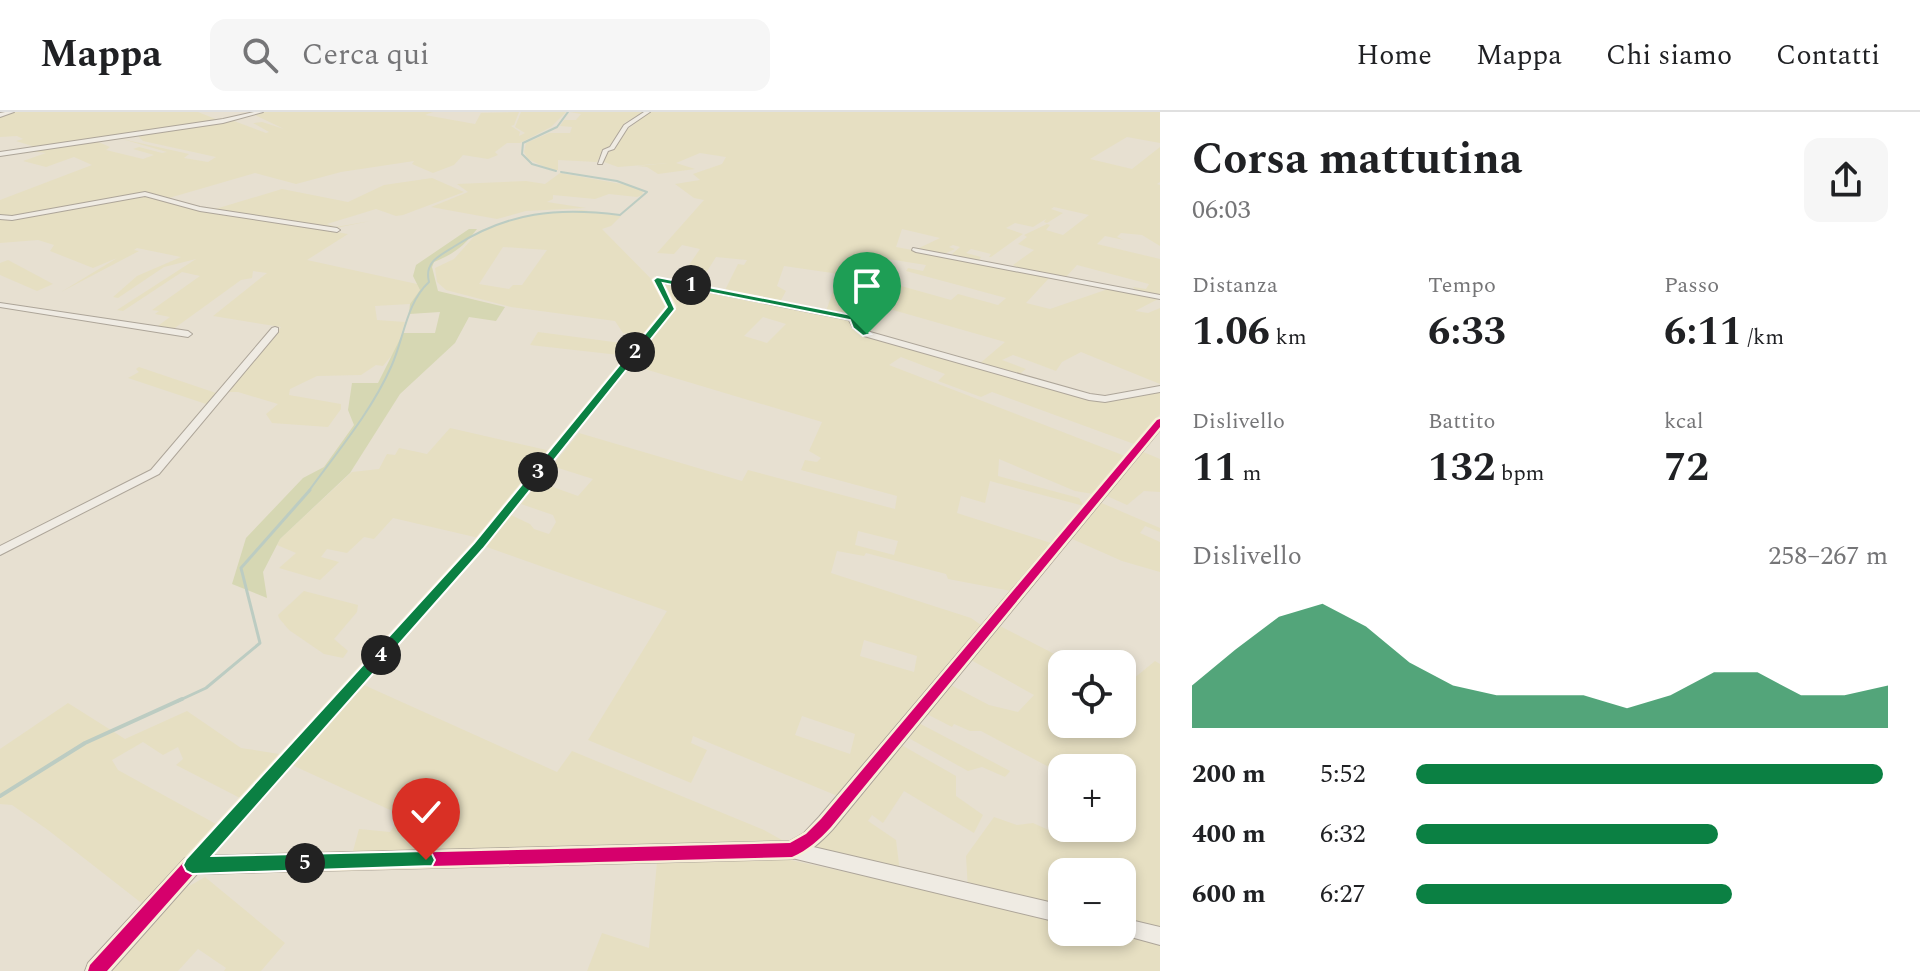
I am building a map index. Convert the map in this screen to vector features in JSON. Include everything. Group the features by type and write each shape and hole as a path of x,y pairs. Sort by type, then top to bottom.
{"street":[{"path":"0,115 11,112"},
{"path":"0,154 167,130 260,112"},
{"path":"600,163 606,150 612,148 626,126 647,112"},
{"path":"0,217 12,218 145,194 200,209 337,230"},
{"path":"916,250 1160,297"},
{"path":"867,261 853,318 856,326 867,334 1089,397 1105,399 1160,389"},
{"path":"96,971 478,546 671,307 657,280 853,318"},
{"path":"0,305 188,334"},
{"path":"0,551 155,472 275,330"},
{"path":"792,850 811,839 826,823 1160,422"},
{"path":"192,865 792,850 1048,911"},
{"path":"1136,930 1160,936"}],"shaded area":[{"path":"0,112 198,112 218,120 96,141 110,147 106,150 143,159 154,155 133,149 139,147 167,152 122,139 189,154 184,158 208,162 216,157 143,141 138,136 234,121 266,133 269,132 253,123 262,122 284,129 255,115 247,116 264,112 433,112 425,115 475,124 481,113 519,112 511,126 520,132 519,136 525,133 515,127 521,112 566,112 551,127 520,143 507,143 495,152 498,155 488,159 463,155 454,165 433,173 412,164 414,161 341,172 296,184 255,173 169,198 145,193 202,210 348,234 307,260 417,284 420,290 410,304 375,306 377,320 405,322 397,349 383,366 376,365 361,375 317,376 290,389 289,395 341,404 341,409 328,427 272,423 266,414 278,404 238,392 225,392 281,327 213,316 267,273 253,271 252,278 241,280 172,330 155,328 170,317 155,314 159,311 152,310 200,276 182,272 123,311 117,310 196,259 164,267 118,298 113,297 137,276 181,257 137,248 134,250 139,251 61,292 117,258 93,268 50,251 54,245 38,240 0,243 0,200 92,165 74,157 46,167 23,161 46,153 31,151 32,146 16,141 23,139 17,136 0,137"},
{"path":"570,112 645,112 624,123 627,124 615,137 612,147 604,149 597,162 558,160 558,170 551,170 528,159 524,152 526,143 549,133 570,133 572,127 560,126 564,120 576,120 581,114"},
{"path":"650,112 1160,112 1160,143 1127,137 1090,159 1132,169 1160,147 1160,182 1157,184 1160,185 1160,246 1142,235 1121,233 1117,237 1124,240 1105,236 1097,244 1160,259 1160,296 1133,287 1146,289 1149,284 1077,265 1066,277 1051,276 1026,303 1050,309 1111,288 1160,298 1135,311 1148,313 1160,308 1160,384 1081,352 1062,362 1056,371 1013,355 1002,360 1026,369 1017,376 978,365 1005,342 858,300 853,316 826,311 839,274 784,266 777,286 786,291 780,302 725,290 738,264 744,265 747,260 716,257 699,284 678,281 700,249 682,245 674,254 657,253 704,200 694,198 675,184 700,180 693,174 722,164 726,157 700,153 676,163 695,169 658,174 647,167 637,166 668,163 618,167 604,162 604,155 615,149 624,132","holes":["1054,207 1089,215 1063,235 1046,230 1050,225 1047,224 1024,235 1027,237 1018,244 1034,250 1013,265 1025,271 896,247 902,229 940,238 917,249 944,254 955,249 949,247 953,245 960,247 952,254 955,256 979,260 981,257 966,253 971,249 991,254 991,257 1023,234 1006,228 1015,223 1033,227 1046,219 1044,222 1047,223 1063,213 1051,209","875,257 926,265 923,271 908,268 906,271 1006,298 998,305 958,294 951,300 862,275 865,260"]},
{"path":"560,173 627,185 643,191 637,197 609,194 595,199 553,195 553,199 547,202 586,208 526,211 497,219 431,207 468,192 457,184 526,181 545,184"},
{"path":"432,178 464,192 403,215 396,216 376,209 327,224 336,227 370,221 336,228 212,210 282,189 348,202 384,185"},
{"path":"582,210 621,216 611,226 602,229 662,290 668,304 655,324 642,336 623,333 615,321 511,307 446,290 437,282 435,268 454,259 479,231 523,216","holes":["503,247 547,250 522,285 513,285 509,289 479,284"]},
{"path":"8,260 53,284 37,291 0,275 0,263"},
{"path":"660,281 848,318 859,331 1088,399 1160,390 1160,414 1134,444 992,392 981,397 938,381 945,374 901,357 889,365 1125,456 1093,494 1075,491 999,459 998,476 1079,498 1084,506 990,481 985,503 961,496 957,513 1051,543 1011,591 948,579 946,574 866,553 864,556 837,551 831,573 971,618 981,625 840,797 693,736 691,743 707,750 691,783 588,740 667,611 484,546 511,515 549,534 556,522 553,515 521,504 539,482 578,496 593,479 552,466 579,433 742,481 748,470 895,509 897,496 801,470 805,460 817,462 821,458 809,451 822,422 628,364 674,306","holes":["763,317 786,324 767,343 744,336","858,531 898,541 894,555 855,545","864,640 917,656 914,672 860,656","802,716 855,734 850,754 795,735"]},
{"path":"538,332 629,344 619,355 530,345"},
{"path":"139,367 216,393 206,404 128,378 139,372 136,369"},
{"path":"450,428 551,451 479,538 393,518 374,539 364,537 347,553 327,549 321,557 339,562 320,580 279,568 296,553 277,545 280,539 352,472 379,469 387,454 395,455 399,448 427,454"},
{"path":"1141,451 1160,459 1160,492 1144,491 1127,505 1107,496"},
{"path":"1097,501 1160,528 1160,532 1145,526 1140,533 1160,542 1160,572 1122,561 1070,538"},
{"path":"304,591 358,605 357,612 334,639 348,651 343,658 324,654 289,630 279,618 278,615"},
{"path":"996,624 1048,651 1048,738 1136,738 1136,677 1155,661 1160,664 1160,932 1136,926 1136,858 1048,858 1048,907 968,890 966,856 994,817 1017,825 1033,823 1048,830 1048,842 1136,842 1136,754 1048,754 1048,767 981,731 970,731 954,724 952,727 923,712 949,684 989,705 1018,712 1034,695 971,660"},
{"path":"364,685 557,772 572,751 764,830 789,844 778,849 353,851 359,829 390,832 401,815 292,765"},
{"path":"68,703 125,739 187,711 241,748 279,754 240,798 176,765 183,759 178,747 163,755 143,742 112,760 118,770 216,824 144,905 48,830 12,805 0,804 0,749"},
{"path":"915,721 1010,771 1005,777 982,767 968,771 905,736"},
{"path":"898,743 956,776 956,796 983,815 974,833 904,791 883,823 872,815 868,821 896,840 900,872 807,854"},
{"path":"786,859 1048,916 1048,946 1136,946 1136,935 1160,940 1160,971 587,971 602,933 649,948 657,862"},
{"path":"205,877 285,943 261,971 224,971 226,968 198,949 178,971 105,971 177,893"}],"green space":[{"path":"469,229 477,229 458,249 434,262 432,267 438,291 505,307 496,321 469,317 455,343 400,394 350,473 280,539 263,572 267,598 232,584 246,538 303,478 324,467 354,425 348,410 352,383 378,383 403,333 435,333 440,312 409,314 410,304 420,290 413,276 416,265"}],"waterway":[{"path":"556,171 532,164 522,154 523,143 557,127 568,112"},
{"path":"308,492 383,384 410,311 429,282 429,269 434,260 475,235 514,219 555,212 620,215 647,192 617,181 561,172"},
{"path":"178,701 206,688 260,643 241,568 310,490"},
{"path":"0,796 85,743 182,699"}],"cycle path":[{"path":"96,971 478,546 671,307 657,280"},
{"path":"192,865 792,850 811,839 826,823 1160,422"}],"route":[{"path":"426,860 192,865 478,546 671,307 657,280 853,318 856,326 867,334"}]}
